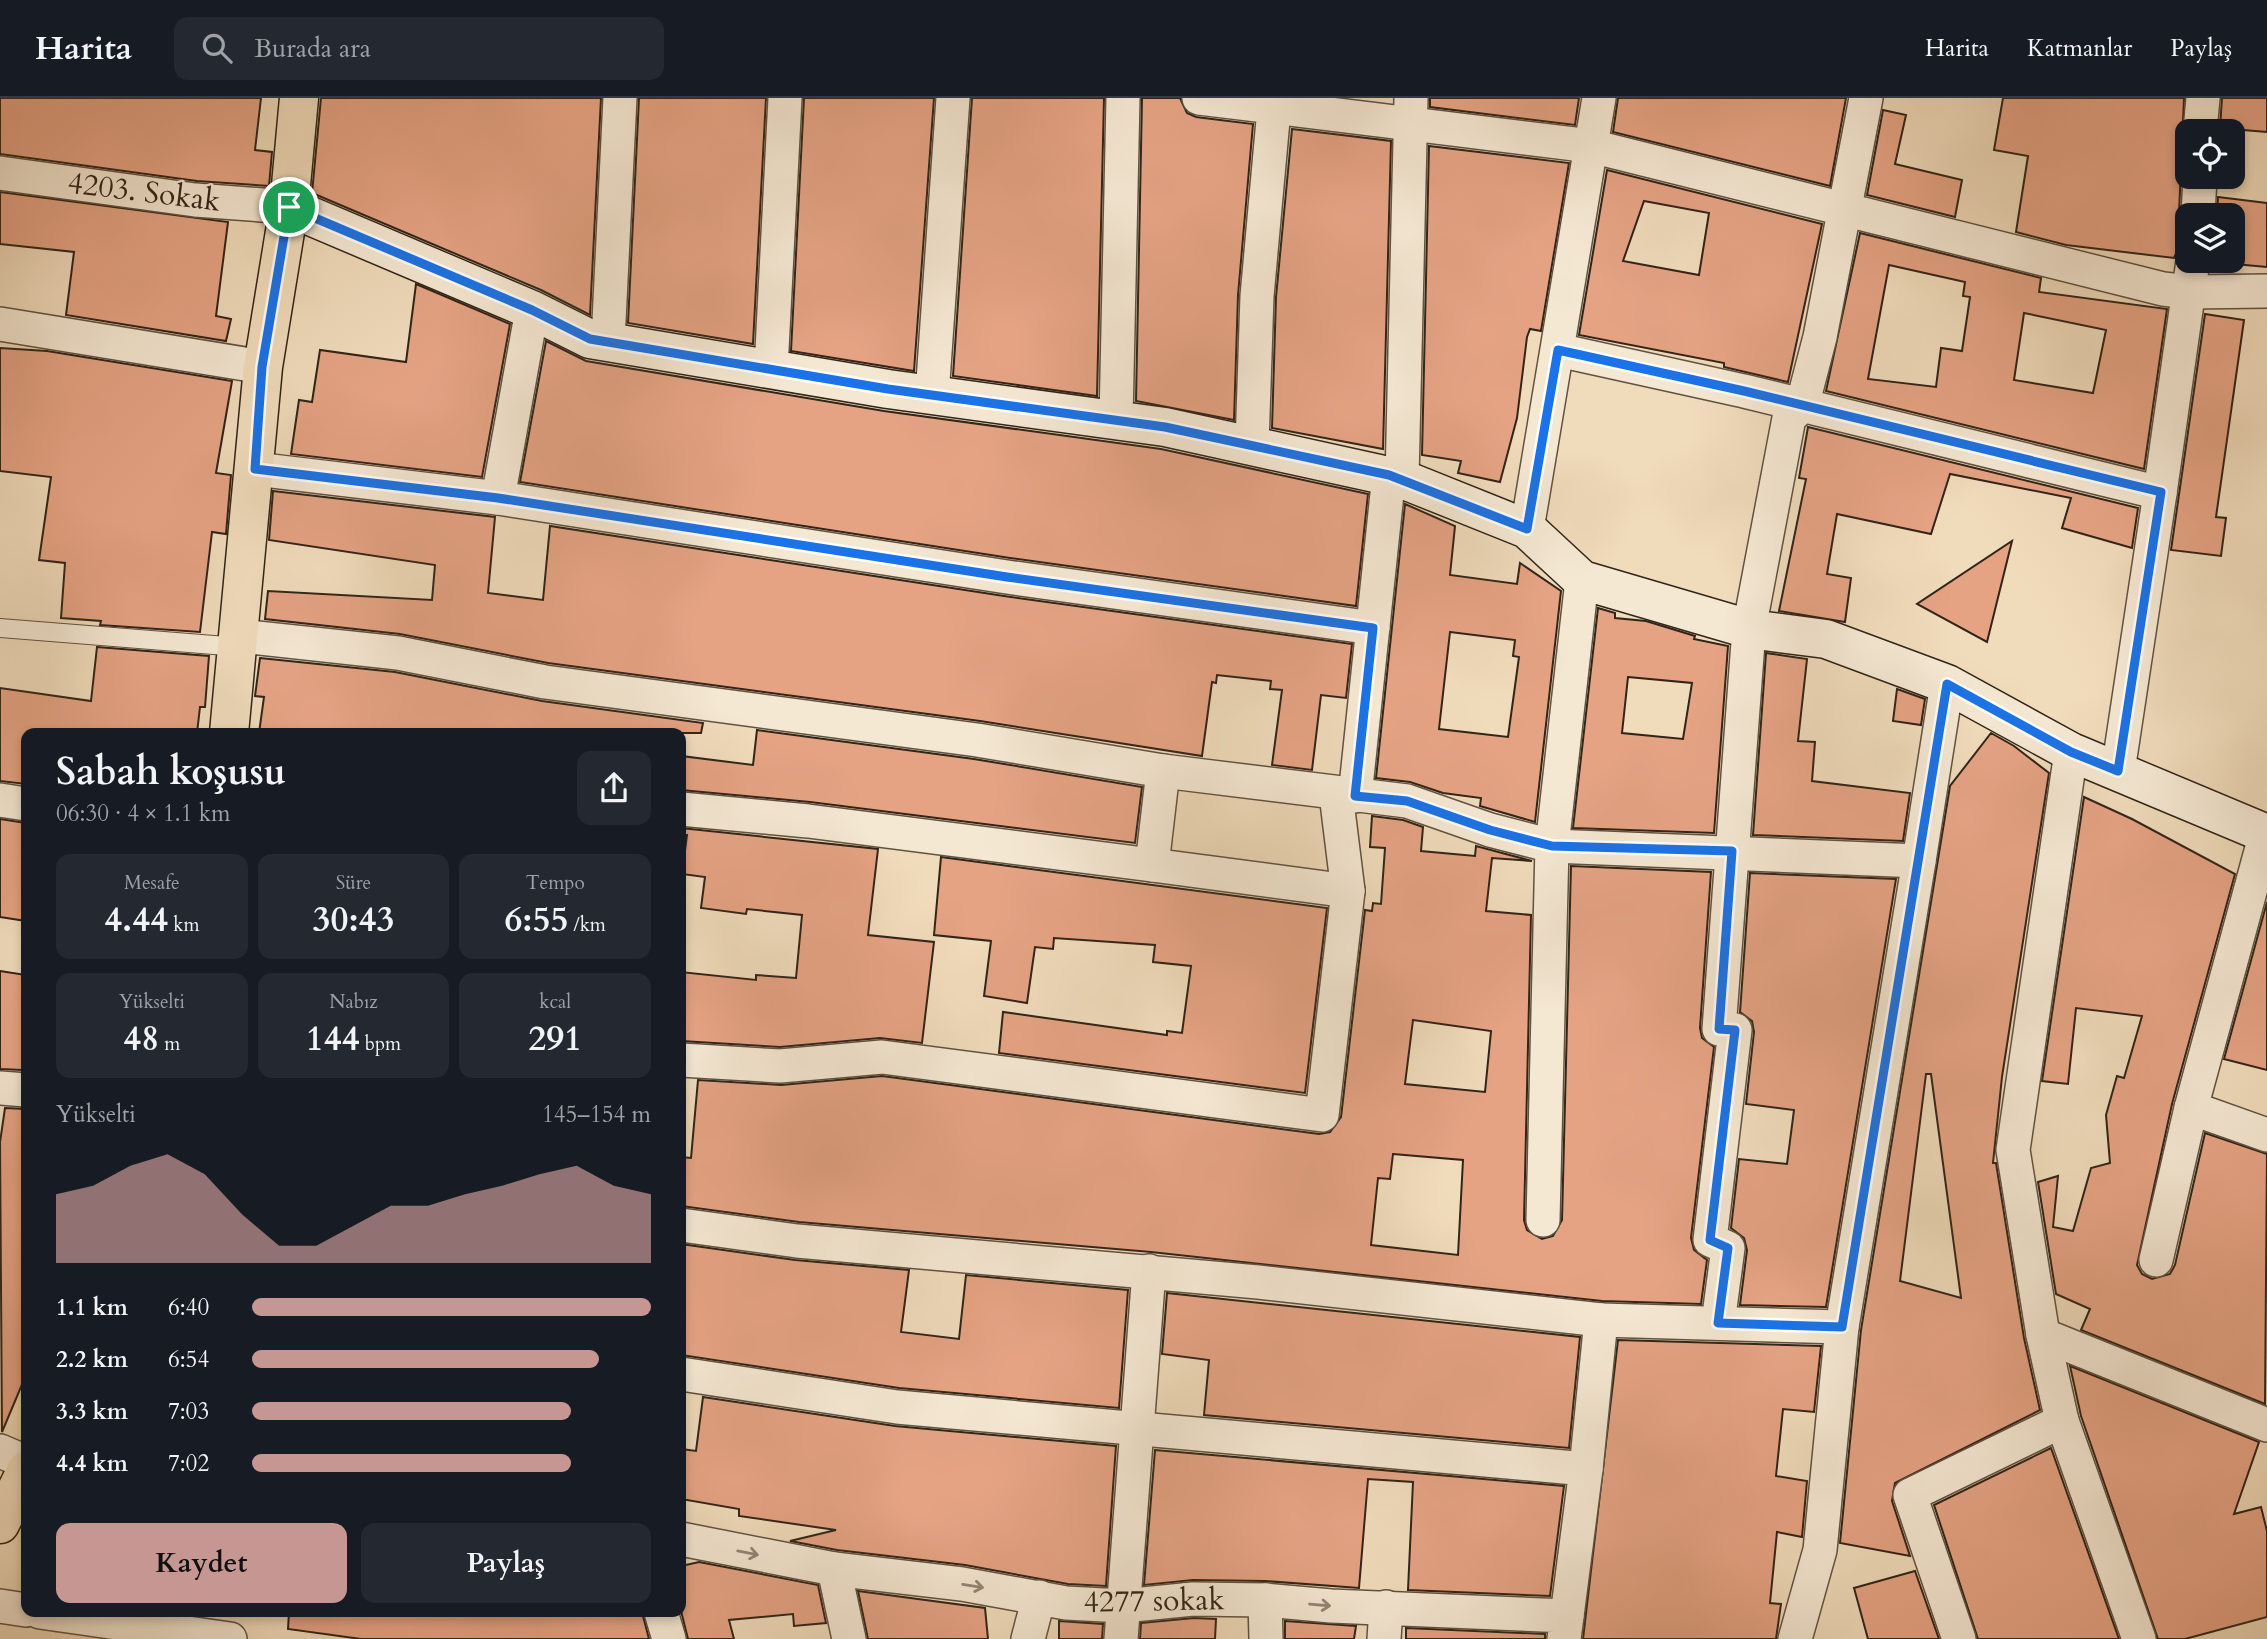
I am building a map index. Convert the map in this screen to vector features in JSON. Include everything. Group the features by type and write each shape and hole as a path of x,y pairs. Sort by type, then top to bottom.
{"main road":[{"path":"230,728 255,469 262,367 289,207 299,98"},
{"path":"289,207 532,310 590,339 932,395 1116,420 1252,445 1396,477 1527,529 1582,580 1749,629 1826,639 1947,684 2071,752 2266,834"},
{"path":"0,1524 21,1481"}],"street":[{"path":"608,341 620,98"},
{"path":"771,369 785,98"},
{"path":"932,395 953,98"},
{"path":"1116,420 1123,98"},
{"path":"1199,98 1410,110 1591,146 1716,175 1844,211 2163,289 2191,276 2267,291"},
{"path":"1527,529 1599,98"},
{"path":"1718,1323 1728,1248 1710,1240 1735,1030 1719,1029 1749,629 1788,418 1802,406 1820,337 1866,98"},
{"path":"2201,119 2203,98"},
{"path":"1252,445 1256,296 1275,102"},
{"path":"686,1060 780,1066 895,1058 1322,1115 1348,891 1346,795 1396,477 1410,110"},
{"name":"4203. Sokak","path":"0,173 195,200 289,207"},
{"path":"2118,771 2161,492 2180,334 2191,276"},
{"path":"498,498 532,310"},
{"path":"0,324 262,367"},
{"path":"1558,350 2161,492"},
{"path":"255,469 498,498 1007,577 1373,628"},
{"path":"1543,1220 1552,846 1582,580"},
{"path":"239,641 398,653 545,682 977,740 1163,771 1407,801 1490,830 1552,846 1919,860"},
{"path":"1795,1639 1820,1550 1842,1327 1947,684"},
{"path":"2071,752 2013,1150 2043,1335 2062,1421 2139,1639"},
{"path":"1152,866 1163,771"},
{"path":"0,800 21,803"},
{"path":"686,809 808,821 1348,891"},
{"path":"2156,1260 2191,1108 2266,834"},
{"path":"0,1088 21,1090"},
{"path":"2191,1108 2267,1135"},
{"path":"686,1226 797,1241 1149,1271 1601,1320 1842,1327"},
{"path":"1121,1639 1149,1271"},
{"path":"1566,1627 1601,1320"},
{"path":"2043,1335 2267,1425"},
{"path":"686,1375 897,1407 1586,1469"},
{"path":"1959,1639 1910,1495 2062,1421"},
{"path":"0,1451 21,1460"},
{"name":"4277 sokak","path":"686,1540 834,1569 962,1584 1066,1603 1122,1606 1194,1599 1265,1600 1331,1606 1385,1623 1566,1627"},
{"path":"834,1569 849,1639"},
{"path":"1028,1639 1039,1597"},
{"path":"1265,1600 1266,1639"},
{"path":"0,1606 21,1609"},
{"path":"75,1617 230,1639"},
{"path":"662,1617 669,1639"}],"lane":[{"path":"0,628 239,641"}],"building":[{"path":"0,98 261,98 255,150 272,152 269,186 197,181 0,154"},
{"path":"321,98 601,98 590,315 541,290 312,193"},
{"path":"639,98 766,98 753,344 628,323"},
{"path":"804,98 934,98 914,371 791,351"},
{"path":"972,98 1104,98 1097,396 953,376"},
{"path":"1142,98 1180,98 1187,113 1196,117 1253,124 1238,295 1234,420 1136,401"},
{"path":"1430,98 1579,98 1575,125 1430,107"},
{"path":"1618,98 1846,98 1830,186 1613,132"},
{"path":"2003,98 2184,98 2183,119 2175,119 2175,189 2180,189 2179,203 2175,203 2174,258 2066,245 2016,232 2028,156 1994,150"},
{"path":"2222,98 2267,98 2267,132 2245,130 2245,119 2221,119"},
{"path":"1883,110 1906,115 1895,164 1962,180 1955,217 1867,195"},
{"path":"1292,129 1391,141 1383,449 1272,428 1276,297"},
{"path":"1429,146 1569,163 1541,331 1530,329 1527,337 1517,418 1500,482 1458,473 1461,461 1422,455"},
{"path":"1607,170 1822,224 1788,382 1724,367 1724,363 1579,335","holes":["1644,201 1709,213 1699,275 1623,261"]},
{"path":"0,192 228,222 216,316 231,319 226,341 66,315 74,252 0,244"},
{"path":"2218,197 2267,203 2267,267 2245,265 2245,203 2218,203"},
{"path":"1860,233 2041,278 2039,292 2167,309 2144,469 1826,391","holes":["1889,265 1965,282 1963,296 1970,297 1962,351 1941,348 1936,387 1868,379","2024,313 2106,330 2093,393 2014,380"]},
{"path":"416,284 510,324 482,477 291,454 299,400 312,402 320,350 406,362"},
{"path":"2205,314 2244,320 2216,517 2226,518 2221,556 2171,550"},
{"path":"546,341 586,361 884,411 1161,449 1368,494 1356,606 1010,558 520,482"},
{"path":"0,348 47,351 232,381 216,473 231,475 226,534 212,532 200,632 100,625 101,621 61,618 65,563 39,560 51,477 0,471"},
{"path":"1808,427 2138,508 2132,548 2062,528 2071,498 1950,474 1931,534 1837,514 1827,574 1851,578 1845,622 1779,611 1806,479 1799,478"},
{"path":"273,491 495,517 488,593 543,600 550,526 1004,596 1352,644 1346,698 1321,695 1312,770 1272,765 1282,690 1270,689 1271,681 1217,675 1216,683 1212,682 1202,756 980,721 548,663 400,634 265,619 268,591 432,600 435,565 269,540"},
{"path":"1405,504 1455,526 1450,575 1517,584 1520,563 1561,591 1535,822 1480,806 1481,798 1443,793 1410,782 1376,778","holes":["1450,632 1515,640 1513,656 1519,657 1508,737 1439,729"]},
{"path":"2012,541 1987,642 1917,604"},
{"path":"1598,608 1615,613 1615,618 1646,621 1695,636 1694,639 1728,646 1714,833 1573,828","holes":["1628,677 1692,683 1683,739 1622,733"]},
{"path":"97,647 209,656 205,707 200,707 198,728 21,728 21,783 0,781 0,688 91,701"},
{"path":"1766,653 1807,659 1798,741 1815,742 1812,781 1910,793 1903,841 1753,835"},
{"path":"260,658 395,672 542,701 703,723 701,733 686,733 686,728 260,728 264,697 255,696"},
{"path":"1897,689 1925,699 1921,725 1893,721"},
{"path":"757,730 974,759 1142,787 1135,843 810,802 686,790 686,757 753,765"},
{"path":"1991,733 2014,746 2049,773 2002,1077 1993,1163 1996,1163 2024,1338 2040,1410 1895,1483 1892,1501 1910,1556 1840,1543 1861,1330 1950,786","holes":["1926,1074 1931,1074 1961,1298 1900,1281"]},
{"path":"2084,797 2132,819 2235,874 2172,1104 2137,1265 2142,1274 2152,1279 2170,1274 2175,1265 2205,1133 2267,1154 2265,1404 2081,1330 2090,1309 2056,1294 2038,1182 2058,1176 2053,1227 2073,1231 2091,1168 2110,1163 2106,1115 2117,1076 2124,1078 2142,1016 2076,1008 2068,1084 2042,1081"},
{"path":"1372,816 1403,820 1423,827 1421,851 1475,856 1476,846 1532,861 1492,858 1486,911 1531,915 1524,1220 1527,1230 1542,1239 1553,1236 1562,1220 1571,866 1711,872 1700,1028 1702,1038 1714,1047 1691,1238 1694,1250 1707,1260 1701,1304 1602,1301 1151,1252 799,1222 686,1207 686,1158 691,1158 698,1080 781,1085 882,1076 1319,1134 1330,1132 1341,1117 1365,910 1372,911 1373,903 1381,904 1385,848 1370,847","holes":["1413,1020 1491,1031 1485,1092 1405,1084","1393,1154 1463,1160 1458,1255 1371,1245 1378,1178 1390,1179"]},
{"path":"0,819 21,822 21,920 0,917"},
{"path":"686,829 878,849 868,935 934,942 922,1043 880,1038 780,1047 686,1041 686,973 756,980 756,975 796,978 802,915 747,909 746,914 701,908 705,877 686,875"},
{"path":"941,857 1327,908 1305,1093 999,1053 1003,1012 1167,1035 1167,1031 1182,1033 1191,966 1153,962 1155,945 1054,938 1053,949 1035,947 1027,1003 984,996 991,941 934,935"},
{"path":"1750,873 1896,879 1826,1307 1740,1305 1747,1250 1744,1238 1731,1228 1739,1159 1787,1164 1794,1110 1746,1104 1754,1032 1752,1021 1740,1012"},
{"path":"2267,902 2267,1070 2224,1059"},
{"path":"0,971 21,974 21,1070 0,1069"},
{"path":"5,1108 21,1109 21,1387 2,1432 0,1142"},
{"path":"686,1245 795,1260 909,1270 901,1332 959,1339 966,1275 1128,1290 1119,1408 899,1388 686,1356"},
{"path":"1167,1293 1580,1337 1569,1448 1204,1415 1209,1360 1162,1354"},
{"path":"1618,1340 1821,1346 1814,1412 1783,1409 1776,1476 1807,1481 1802,1537 1777,1532 1770,1603 1781,1604 1776,1639 1583,1639"},
{"path":"2070,1366 2259,1442 2234,1514 2261,1507 2267,1531 2267,1617 2185,1639 2158,1639 2081,1416"},
{"path":"703,1397 895,1426 1116,1446 1106,1586 1068,1584 965,1565 837,1550 790,1541 836,1530 739,1516 739,1509 686,1500 686,1450 696,1451"},
{"path":"2051,1448 2119,1639 1978,1639 1934,1505"},
{"path":"1155,1450 1564,1486 1550,1596 1408,1590 1413,1482 1368,1479 1359,1588 1265,1581 1193,1580 1144,1585"},
{"path":"699,1562 818,1585 826,1623 794,1626 793,1614 729,1620 734,1639 688,1639 682,1617 686,1617 686,1565"},
{"path":"1915,1571 1939,1639 1868,1639 1854,1588"},
{"path":"858,1591 985,1608 988,1639 868,1639"},
{"path":"289,1617 643,1617 649,1639 361,1639 288,1629"},
{"path":"1194,1618 1216,1619 1215,1639 1140,1639 1141,1623"},
{"path":"1059,1621 1103,1624 1102,1639 1059,1639"},
{"path":"1285,1621 1356,1626 1354,1639 1285,1639"},
{"path":"1406,1628 1545,1634 1545,1639 1406,1639"}],"route":[{"path":"289,207 532,310 590,339 888,389 1165,427 1389,475 1527,529 1558,350 1744,391 2161,492 2118,771 2071,752 1947,684 1842,1327 1718,1323 1728,1248 1710,1240 1735,1030 1719,1029 1732,851 1552,846 1490,830 1407,801 1355,796 1373,628 1007,577 847,550 498,498 255,469 262,367 289,207"}]}
